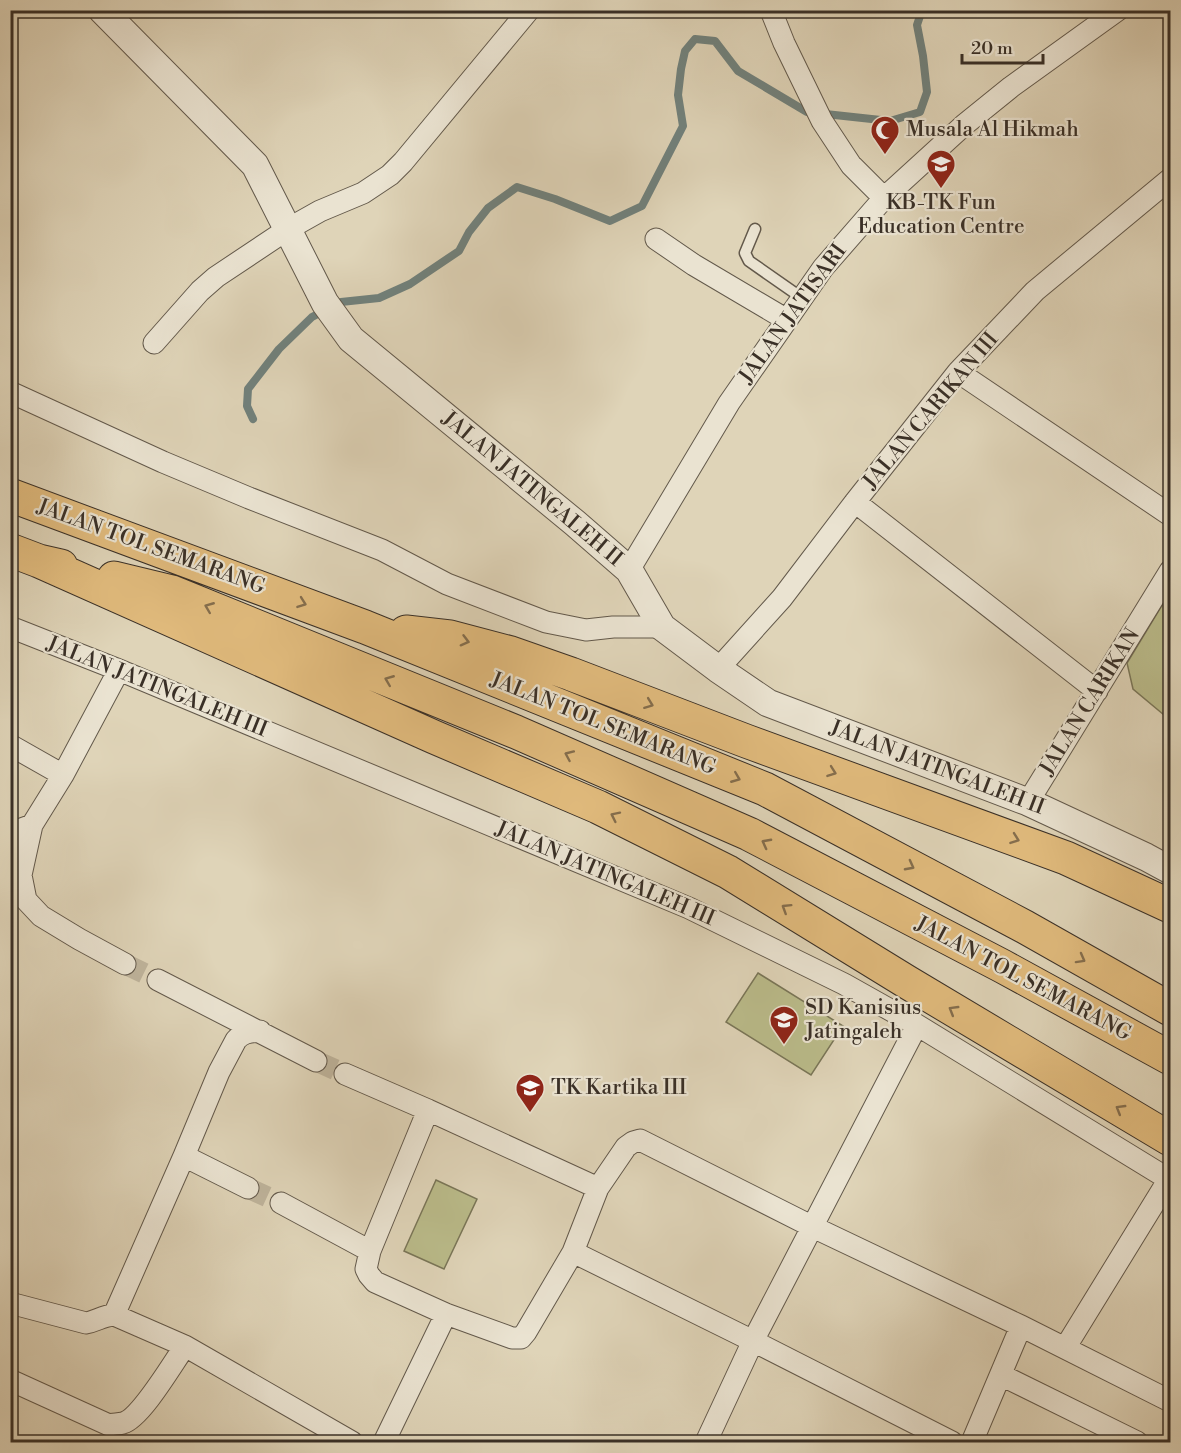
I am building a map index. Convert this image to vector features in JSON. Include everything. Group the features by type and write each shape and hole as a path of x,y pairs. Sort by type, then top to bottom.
{"highway":[{"name":"JALAN TOL SEMARANG","path":"10,495 365,627 765,789 1025,927 1170,1008"},
{"name":"JALAN TOL SEMARANG","path":"25,556 172,592 516,732 749,834 1002,966 1170,1058"},
{"path":"25,556 598,807 728,872 1170,1139"},
{"path":"365,627 450,637 511,653 1066,858 1170,906"}],"street":[{"path":"154,343 200,291 216,277 288,229 320,211 363,193 390,176 529,10"},
{"name":"JALAN JATISARI","path":"629,570 729,403 823,268 884,198 933,152 1003,93 1118,10"},
{"path":"772,11 784,43 819,114 851,165 884,198"},
{"name":"JALAN JATINGALEH II","path":"114,15 255,165 330,310 351,339 629,570 663,627 768,703 1028,802 1170,870"},
{"name":"JALAN CARIKAN III","path":"718,669 782,598 958,372 1035,291 1170,179"},
{"path":"656,239 694,265 787,320"},
{"path":"958,372 1170,515"},
{"path":"10,392 163,462 382,550 447,584 546,622 586,630 613,627 663,627"},
{"path":"855,502 1097,691"},
{"name":"JALAN CARIKAN","path":"1028,802 1170,571"},
{"name":"JALAN JATINGALEH III","path":"10,627 119,670 689,909 844,984 917,1025 1170,1180"},
{"path":"119,670 63,775 32,825 21,875 26,900 41,916 125,964"},
{"path":"10,745 63,775"},
{"path":"10,833 32,825"},
{"path":"158,980 316,1061"},
{"path":"706,1443 753,1341 917,1025"},
{"path":"114,1315 219,1072 236,1040 245,1033 260,1031"},
{"path":"345,1074 598,1188"},
{"path":"428,1110 370,1251 366,1269 375,1282 446,1314 512,1338 521,1338 573,1252 598,1188 626,1147 640,1140 1170,1401"},
{"path":"184,1156 248,1188"},
{"path":"1065,1348 1170,1180"},
{"path":"281,1203 370,1251"},
{"path":"573,1252 952,1443"},
{"path":"10,1303 86,1323 103,1316 114,1315 184,1346 352,1443"},
{"path":"384,1443 446,1314"},
{"path":"972,1443 1021,1326"},
{"path":"10,1380 109,1425 124,1423 135,1416 184,1346"},
{"path":"1001,1375 1137,1443"}],"lane":[{"path":"755,229 745,253 749,261 802,298"}],"green space":[{"path":"1170,592 1170,720 1133,689 1127,663"},
{"path":"758,973 843,1026 811,1075 726,1022"},
{"path":"436,1180 477,1199 444,1269 404,1251"}],"waterway":[{"path":"253,419 247,406 248,389 279,349 312,317 341,302 379,298 410,284 459,251 469,232 488,208 517,187 610,221 642,206 683,126 678,95 681,69 685,51 695,39 715,41 738,71 807,112 890,121 920,112 927,92 917,25 922,10"}],"tunnel":[{"path":"125,964 158,980"},
{"path":"316,1061 345,1074"},
{"path":"248,1188 281,1203"}],"place":[{"name":"Musala Al Hikmah","path":"885,156"},
{"name":"KB-TK Fun Education Centre","path":"941,190"},
{"name":"SD Kanisius Jatingaleh","path":"784,1046"},
{"name":"TK Kartika III","path":"530,1114"}]}
